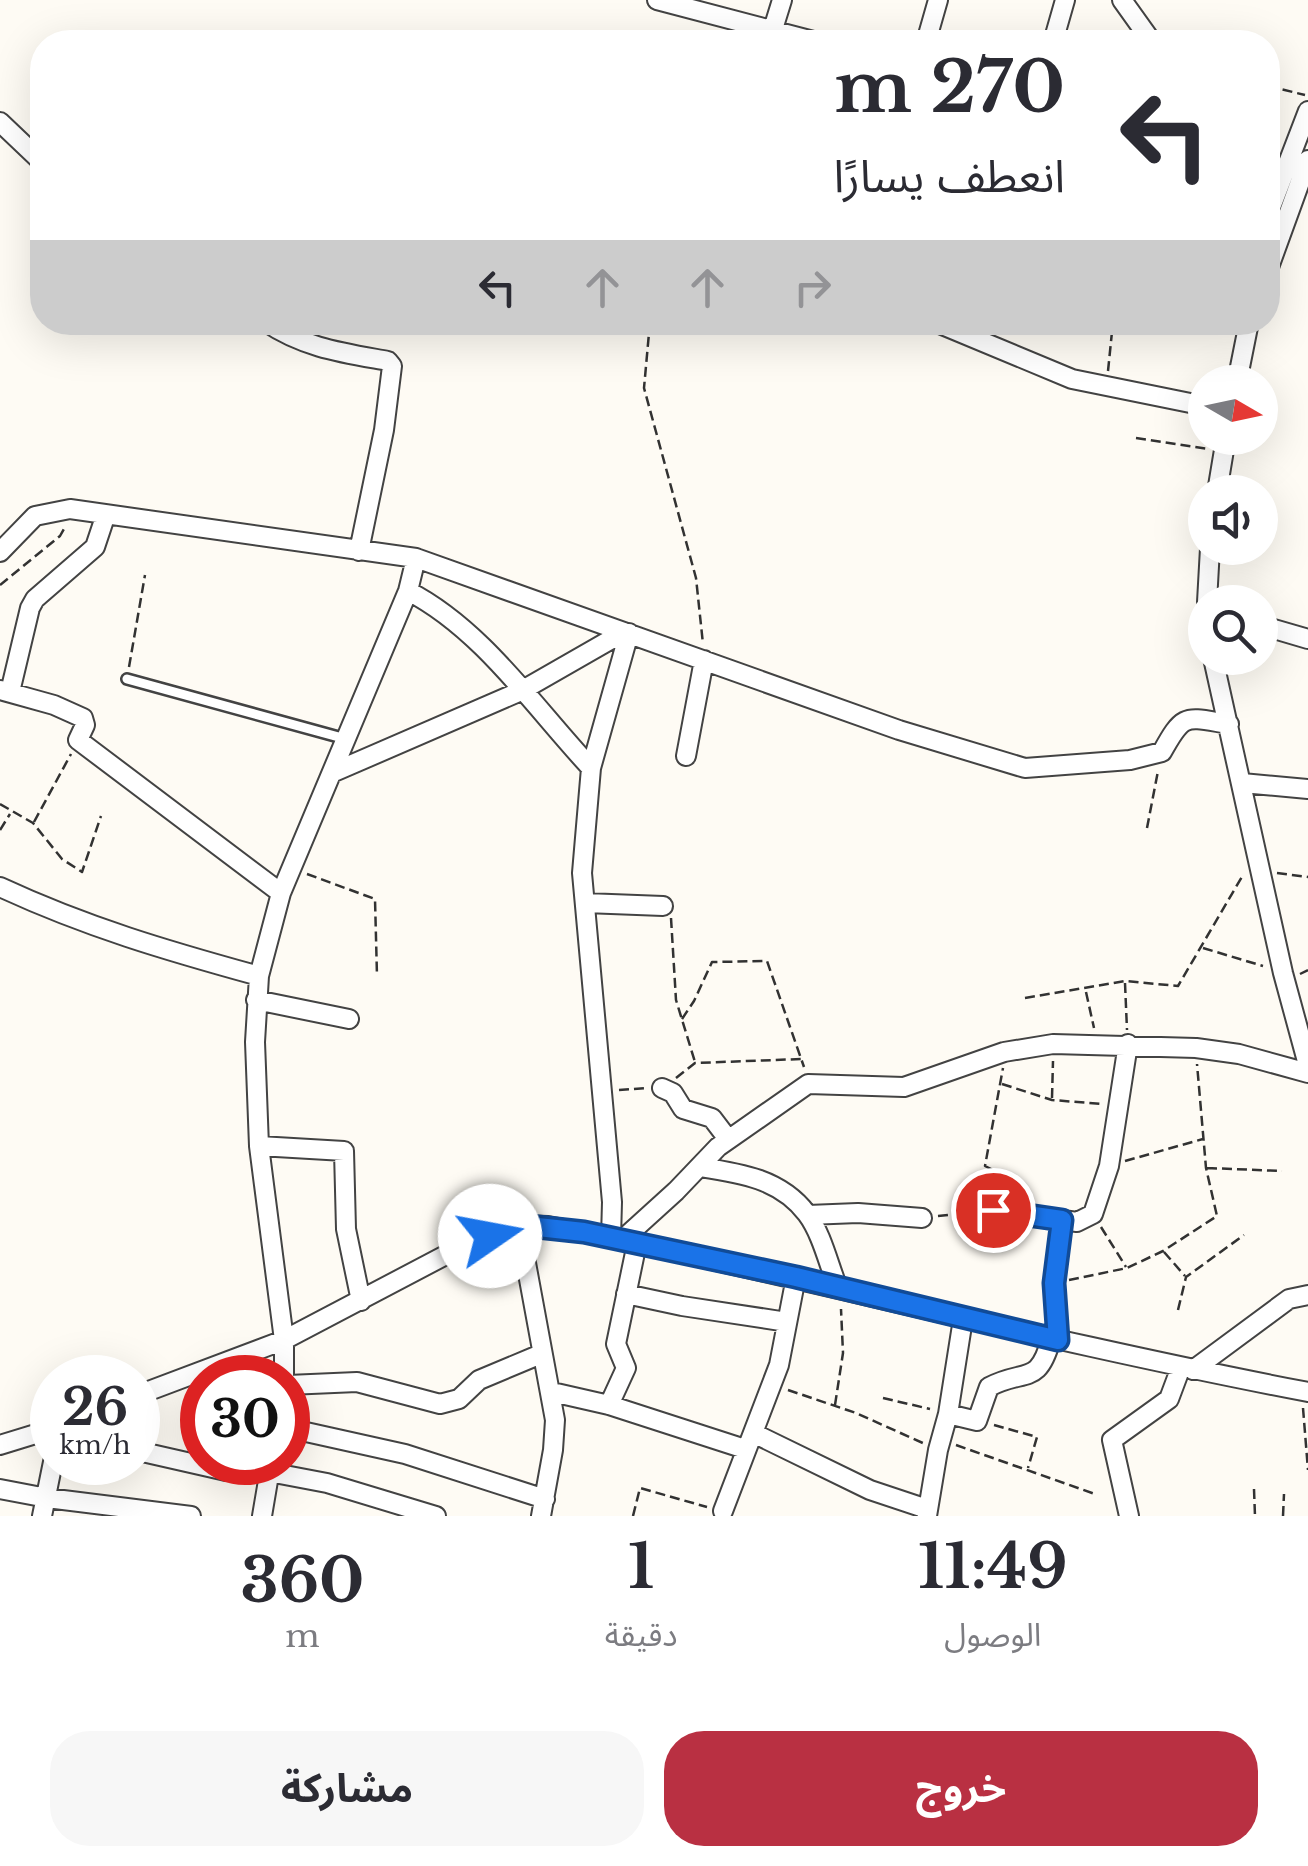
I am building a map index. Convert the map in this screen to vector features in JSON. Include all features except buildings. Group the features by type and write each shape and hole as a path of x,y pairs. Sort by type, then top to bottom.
{"street":[{"path":"773,30 782,0"},
{"path":"929,30 938,0"},
{"path":"1056,30 1066,0"},
{"path":"668,1 753,30"},
{"path":"1119,2 1142,30"},
{"path":"1280,185 1308,111"},
{"path":"0,122 30,151"},
{"path":"1280,185 1308,160"},
{"path":"285,335 316,348 392,366 384,430 360,551"},
{"path":"967,335 1072,378 1188,403"},
{"path":"1240,365 1246,335"},
{"path":"0,552 34,516 70,508 416,558 899,730 1024,768 1130,760 1162,752 1178,723 1184,720 1228,724"},
{"path":"106,514 95,547 30,608 5,691 83,718 78,740 281,893"},
{"path":"284,1355 259,1146 259,976 281,893 408,590 416,558"},
{"path":"408,590 458,622 488,650 591,768"},
{"path":"1278,630 1308,639"},
{"path":"334,772 521,691 627,632"},
{"path":"609,1405 626,1368 616,1344 626,1294 623,1240 612,1202 582,873 591,768 627,632"},
{"path":"686,756 704,660"},
{"path":"1217,675 1283,972 1299,1000 1308,1065"},
{"path":"1242,783 1308,789"},
{"path":"0,886 44,908 136,943 259,976"},
{"path":"585,903 663,906"},
{"path":"256,1000 349,1019"},
{"path":"623,1240 728,1139 808,1084 904,1087 1004,1052 1053,1044 1098,1043 1239,1054 1308,1073"},
{"path":"993,1210 1077,1222 1093,1214 1109,1166 1128,1044"},
{"path":"662,1088 673,1092 684,1108 712,1118 728,1139"},
{"path":"259,1146 340,1150 346,1154 346,1229 361,1301"},
{"path":"700,1168 757,1178 777,1188 808,1215 838,1288"},
{"path":"808,1215 858,1213 922,1218"},
{"path":"948,1414 977,1420 990,1387 1035,1372 1045,1362 1055,1339 1054,1283 1062,1220"},
{"path":"310,1433 406,1454 543,1508 554,1450 552,1392 541,1354 519,1225"},
{"path":"160,1387 284,1340 461,1248 519,1225 548,1226 623,1240 796,1277 963,1320 1305,1392"},
{"path":"723,1512 773,1385 796,1277"},
{"path":"626,1294 787,1322"},
{"path":"1129,1516 1112,1440 1165,1402 1187,1369 1288,1298 1308,1295"},
{"path":"552,1392 749,1441 927,1512 963,1320"},
{"path":"310,1384 358,1382 440,1404 458,1399 479,1380 541,1354"},
{"path":"0,1445 30,1436"},
{"path":"310,1478 424,1514"},
{"path":"262,1516 267,1485"},
{"path":"0,1489 44,1507 191,1516"}],"lane":[{"path":"126,679 347,740"}],"path":[{"path":"1280,89 1308,96"},
{"path":"649,335 644,388 696,578 704,660"},
{"path":"1106,388 1112,335"},
{"path":"1136,438 1188,442"},
{"path":"0,586 60,536 70,508"},
{"path":"126,679 145,576"},
{"path":"33,823 78,740"},
{"path":"1147,828 1162,752"},
{"path":"0,804 33,823 62,858 82,872 100,816"},
{"path":"0,830 11,813"},
{"path":"1025,998 1125,982 1178,986 1256,850"},
{"path":"292,868 374,898 377,976"},
{"path":"1260,870 1308,878"},
{"path":"663,906 670,916 676,1000 696,1063 802,1058"},
{"path":"1202,948 1283,972"},
{"path":"682,1020 712,962 767,961 808,1084"},
{"path":"1125,982 1128,1044"},
{"path":"1086,990 1098,1043"},
{"path":"1052,1100 1053,1044"},
{"path":"1054,1283 1126,1268 1164,1251 1217,1216 1206,1168 1196,1048"},
{"path":"922,1218 993,1210 999,1173 985,1166 1004,1052"},
{"path":"1001,1084 1052,1100 1118,1106"},
{"path":"1109,1166 1203,1138"},
{"path":"1206,1168 1282,1171"},
{"path":"1093,1214 1126,1268"},
{"path":"1178,1310 1186,1277 1244,1234"},
{"path":"1164,1251 1186,1277"},
{"path":"834,1406 843,1354 838,1288"},
{"path":"773,1385 939,1445 1095,1494"},
{"path":"1305,1392 1308,1470"},
{"path":"883,1398 948,1414"},
{"path":"977,1420 1036,1437 1027,1470"},
{"path":"634,1516 640,1488 723,1512"},
{"path":"1254,1489 1255,1516"},
{"path":"1282,1516 1284,1494"}],"route":[{"path":"490,1236 519,1225 584,1232 796,1277 1058,1340 1054,1283 1062,1220 993,1210"}]}
